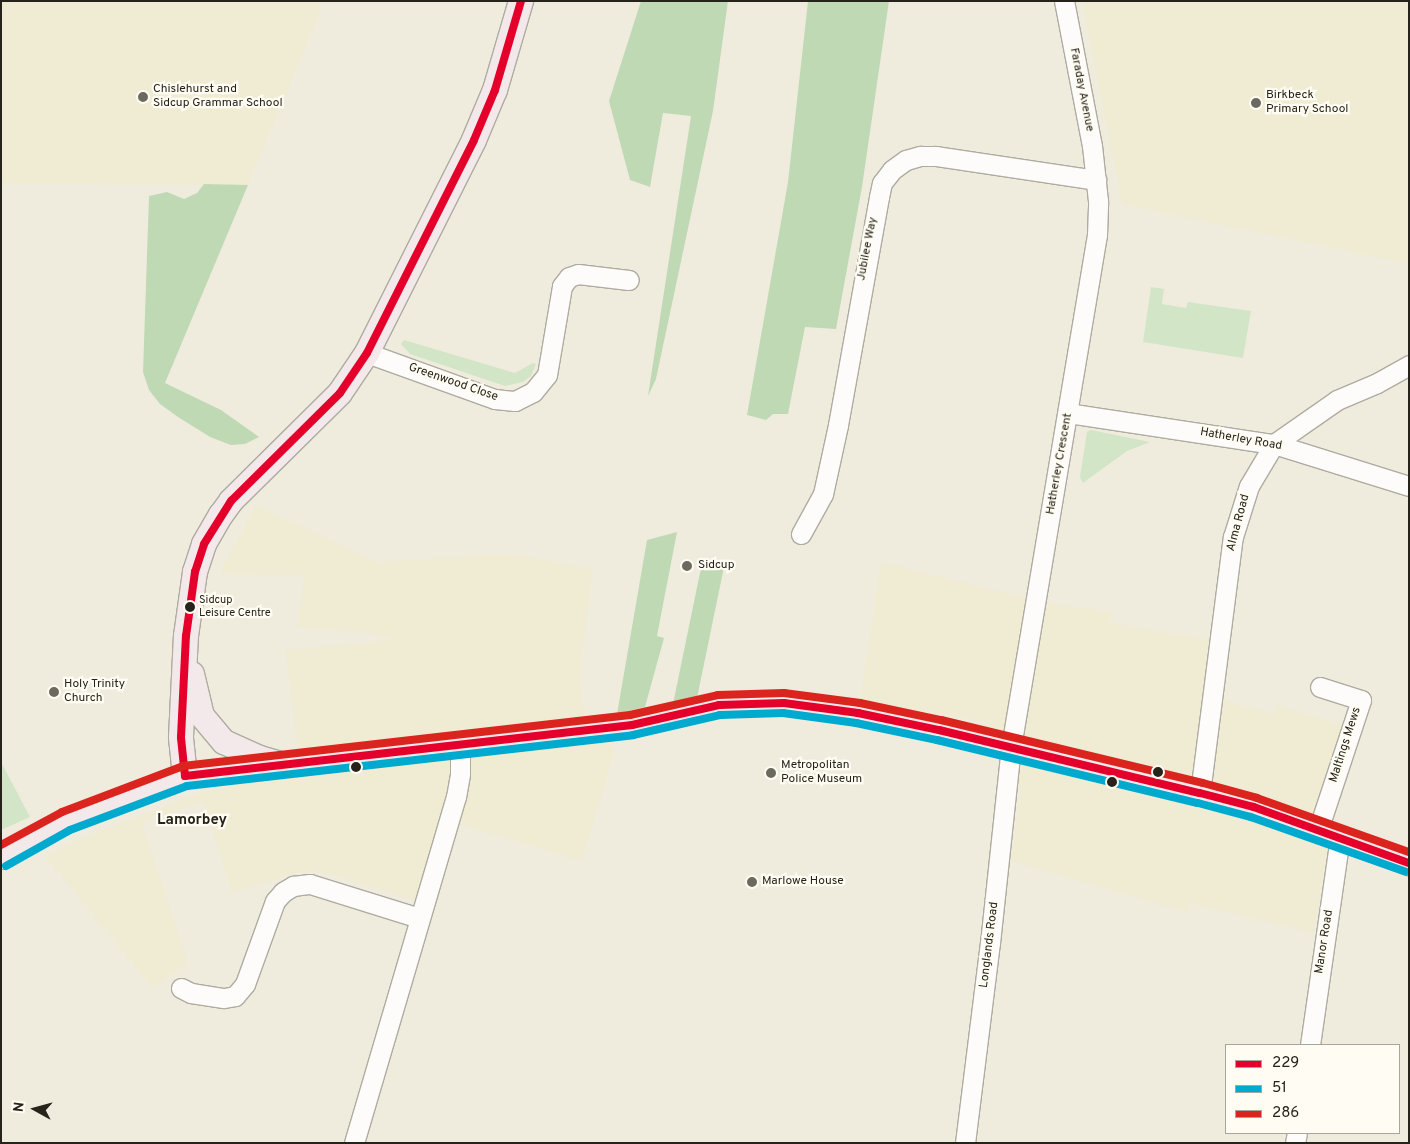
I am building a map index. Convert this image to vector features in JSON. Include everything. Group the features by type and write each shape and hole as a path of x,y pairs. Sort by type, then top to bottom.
{"main road":[{"path":"185,776 181,737 186,648 196,572 210,532 231,501 340,393 367,353 474,140 495,90 521,1"},
{"path":"186,648 202,716 224,742 260,758 283,765"},
{"path":"1,857 66,821 185,776 632,724 719,705 784,703 858,713 1012,747 1200,794 1254,808 1409,863"}],"street":[{"name":"Faraday Avenue","path":"1064,1 1096,180"},
{"name":"Jubilee Way","path":"801,534 823,494 838,425 877,206 882,183 892,170 913,158 936,156 1096,180"},
{"name":"Hatherley Crescent","path":"1012,747 1097,235 1096,180"},
{"name":"Greenwood Close","path":"367,353 495,399 515,401 533,392 547,375 562,286 568,278 578,274 629,280"},
{"name":"Alma Road","path":"1200,794 1233,537 1249,486 1274,444 1337,400 1377,383 1409,365"},
{"name":"Hatherley Road","path":"1068,413 1274,444 1409,486"},
{"name":"Maltings Mews","path":"1320,687 1361,700 1329,834"},
{"path":"354,1143 456,797 460,774 460,744"},
{"name":"Longlands Road","path":"965,1143 1012,747"},
{"name":"Manor Road","path":"1310,1044 1329,834"},
{"path":"181,988 191,993 224,998 235,996 245,984 275,901 283,892 294,886 310,884 419,918"}],"shaded area":[{"name":"Chislehurst and Sidcup Grammar School","path":"1,1 322,1 315,25 248,185 5,184 1,168"},
{"name":"Birkbeck Primary School","path":"1082,1 1409,1 1409,262 1376,257 1122,204"},
{"path":"256,505 376,562 511,554 593,569 580,669 584,718 615,750 582,861 449,821 424,903 325,873 311,871 298,872 232,893 204,802 142,822 188,963 152,988 46,857 73,842 202,792 301,773 285,650 395,640 369,633 298,627 304,575 222,574 224,564"},
{"path":"881,562 1047,603 1112,612 1110,623 1210,640 1203,694 1274,714 1277,705 1352,728 1324,815 1331,824 1314,933 1192,904 1189,913 1011,861 1021,789 985,722 860,700"}],"green space":[{"path":"641,1 728,1 713,111 656,379 648,396 691,116 663,113 650,187 630,180 609,101"},
{"path":"808,1 889,1 862,187 836,329 805,327 788,414 773,414 766,420 747,415 788,182"},
{"path":"204,184 248,185 165,383 221,410 259,437 245,444 231,445 210,437 178,417 160,404 149,390 143,372 149,196 167,192 184,199 197,193"},
{"path":"1151,287 1164,289 1162,304 1186,308 1188,302 1251,311 1243,358 1143,342"},
{"path":"404,340 515,373 533,363 536,364 531,376 523,382 505,386 410,354 401,344"},
{"path":"1091,430 1150,442 1127,451 1083,483 1080,477 1087,432"},
{"path":"677,532 657,636 664,638 645,707 617,714 647,540"},
{"path":"702,563 724,567 697,698 673,704"},
{"path":"1,762 30,817 1,830"}],"transit line":[{"name":"229","path":"185,776 181,737 186,636 195,572 204,544 231,501 340,393 367,353 474,140 495,90 521,1"},
{"name":"286","path":"1,845 62,812 183,766 630,715 718,695 784,693 860,703 941,720 1203,783 1257,798 1409,852"},
{"name":"229","path":"185,776 632,725 719,705 784,703 858,713 939,730 1200,793 1254,807 1409,863"},
{"name":"51","path":"6,866 70,830 187,786 633,735 720,715 783,713 856,723 937,740 1198,803 1251,817 1406,872"}],"place":[{"name":"Chislehurst and Sidcup Grammar School","path":"143,97"},
{"name":"Birkbeck Primary School","path":"1256,103"},
{"name":"Sidcup","path":"687,566"},
{"name":"Sidcup Leisure Centre","path":"190,607"},
{"name":"Holy Trinity Church","path":"54,692"},
{"name":"Metropolitan Police Museum","path":"771,773"},
{"name":"Marlowe House","path":"752,882"}],"district":[{"name":"Lamorbey","path":"192,821"}]}
